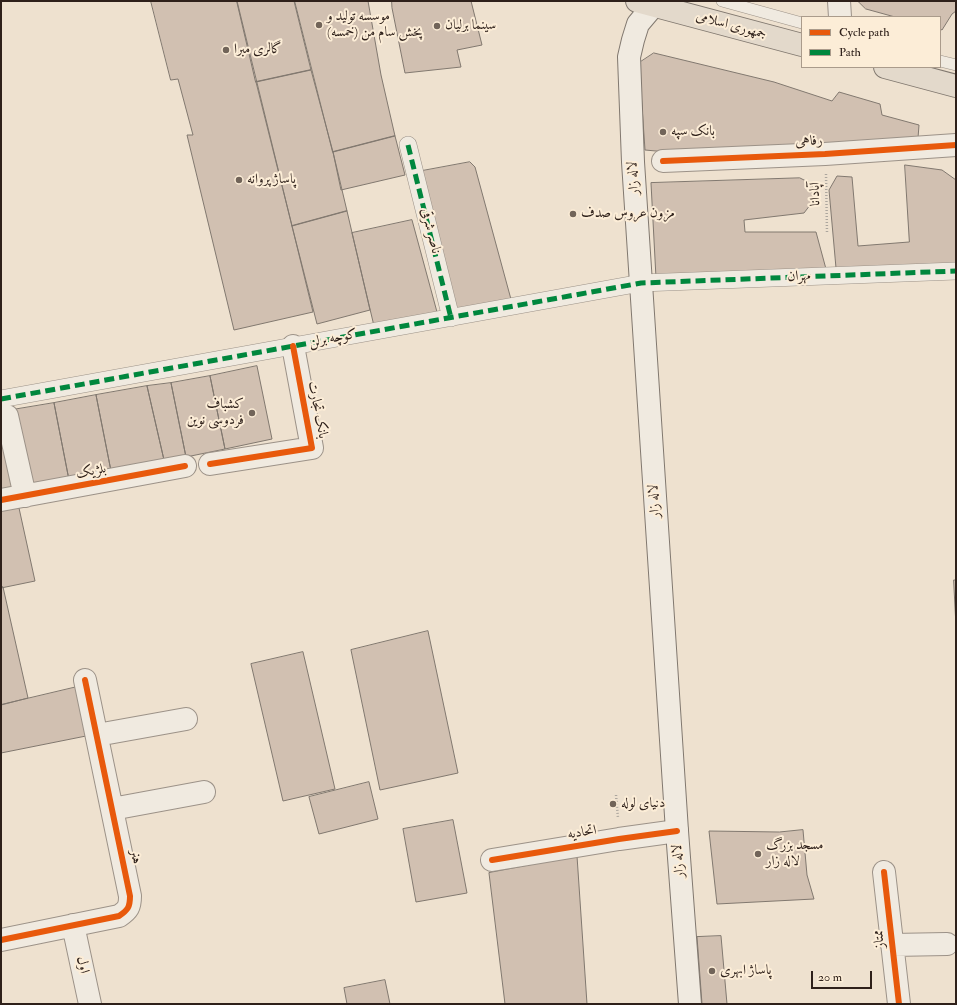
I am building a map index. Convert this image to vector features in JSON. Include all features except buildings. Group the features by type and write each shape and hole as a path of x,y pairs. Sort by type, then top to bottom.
{"main road":[{"name":"جمهوری اسلامی","path":"646,3 801,45"},
{"path":"889,68 956,86"}],"street":[{"path":"839,1 840,16"},
{"name":"لاله زار","path":"646,3 638,24 629,57 633,162 677,831 690,1004"},
{"name":"ناصر شرقی","path":"408,145 452,318"},
{"name":"رفاهی","path":"662,161 825,154 956,145"},
{"name":"مهران","path":"641,283 956,271"},
{"name":"کوچه برلن","path":"4,408 293,346 641,283"},
{"name":"بانک تجارت","path":"210,464 312,448 293,346"},
{"path":"4,408 25,496"},
{"name":"بلژیک","path":"1,500 25,496 47,498 185,466"},
{"name":"هنر","path":"1,940 119,916 125,912 130,905 130,896 85,680"},
{"path":"96,735 186,719"},
{"path":"112,809 204,792"},
{"name":"اتحادیه","path":"492,860 677,831"},
{"name":"ممتاز","path":"884,872 899,1004"},
{"name":"اول","path":"73,925 90,1004"},
{"name":"ممتاز","path":"892,945 947,944"}],"lane":[{"path":"722,1 801,23"},
{"path":"941,61 956,65"}],"marked path":[{"path":"408,145 451,318"},
{"path":"1,399 641,283 956,271"}],"cycle path":[{"path":"663,161 825,154 956,145"},
{"path":"210,464 312,448 293,346"},
{"path":"1,500 185,466"},
{"path":"1,940 119,916 125,912 130,903 130,896 85,680"},
{"path":"492,860 677,831"},
{"path":"884,872 899,1004"}],"place":[{"name":"موسسه تولید و پخش سام من (خمسه)","path":"319,25"},
{"name":"سینما برلیان","path":"437,26"},
{"name":"گالری مبرا","path":"226,50"},
{"name":"بانک سپه","path":"663,132"},
{"name":"پاساژ پروانه","path":"239,180"},
{"name":"مزون عروس صدف","path":"573,214"},
{"name":"کشباف فردوسی نوین","path":"252,413"},
{"name":"دنیای لوله","path":"613,804"},
{"name":"مسجد بزرگ لاله زار","path":"758,854"},
{"name":"پاساژ ابهری","path":"712,971"}]}
